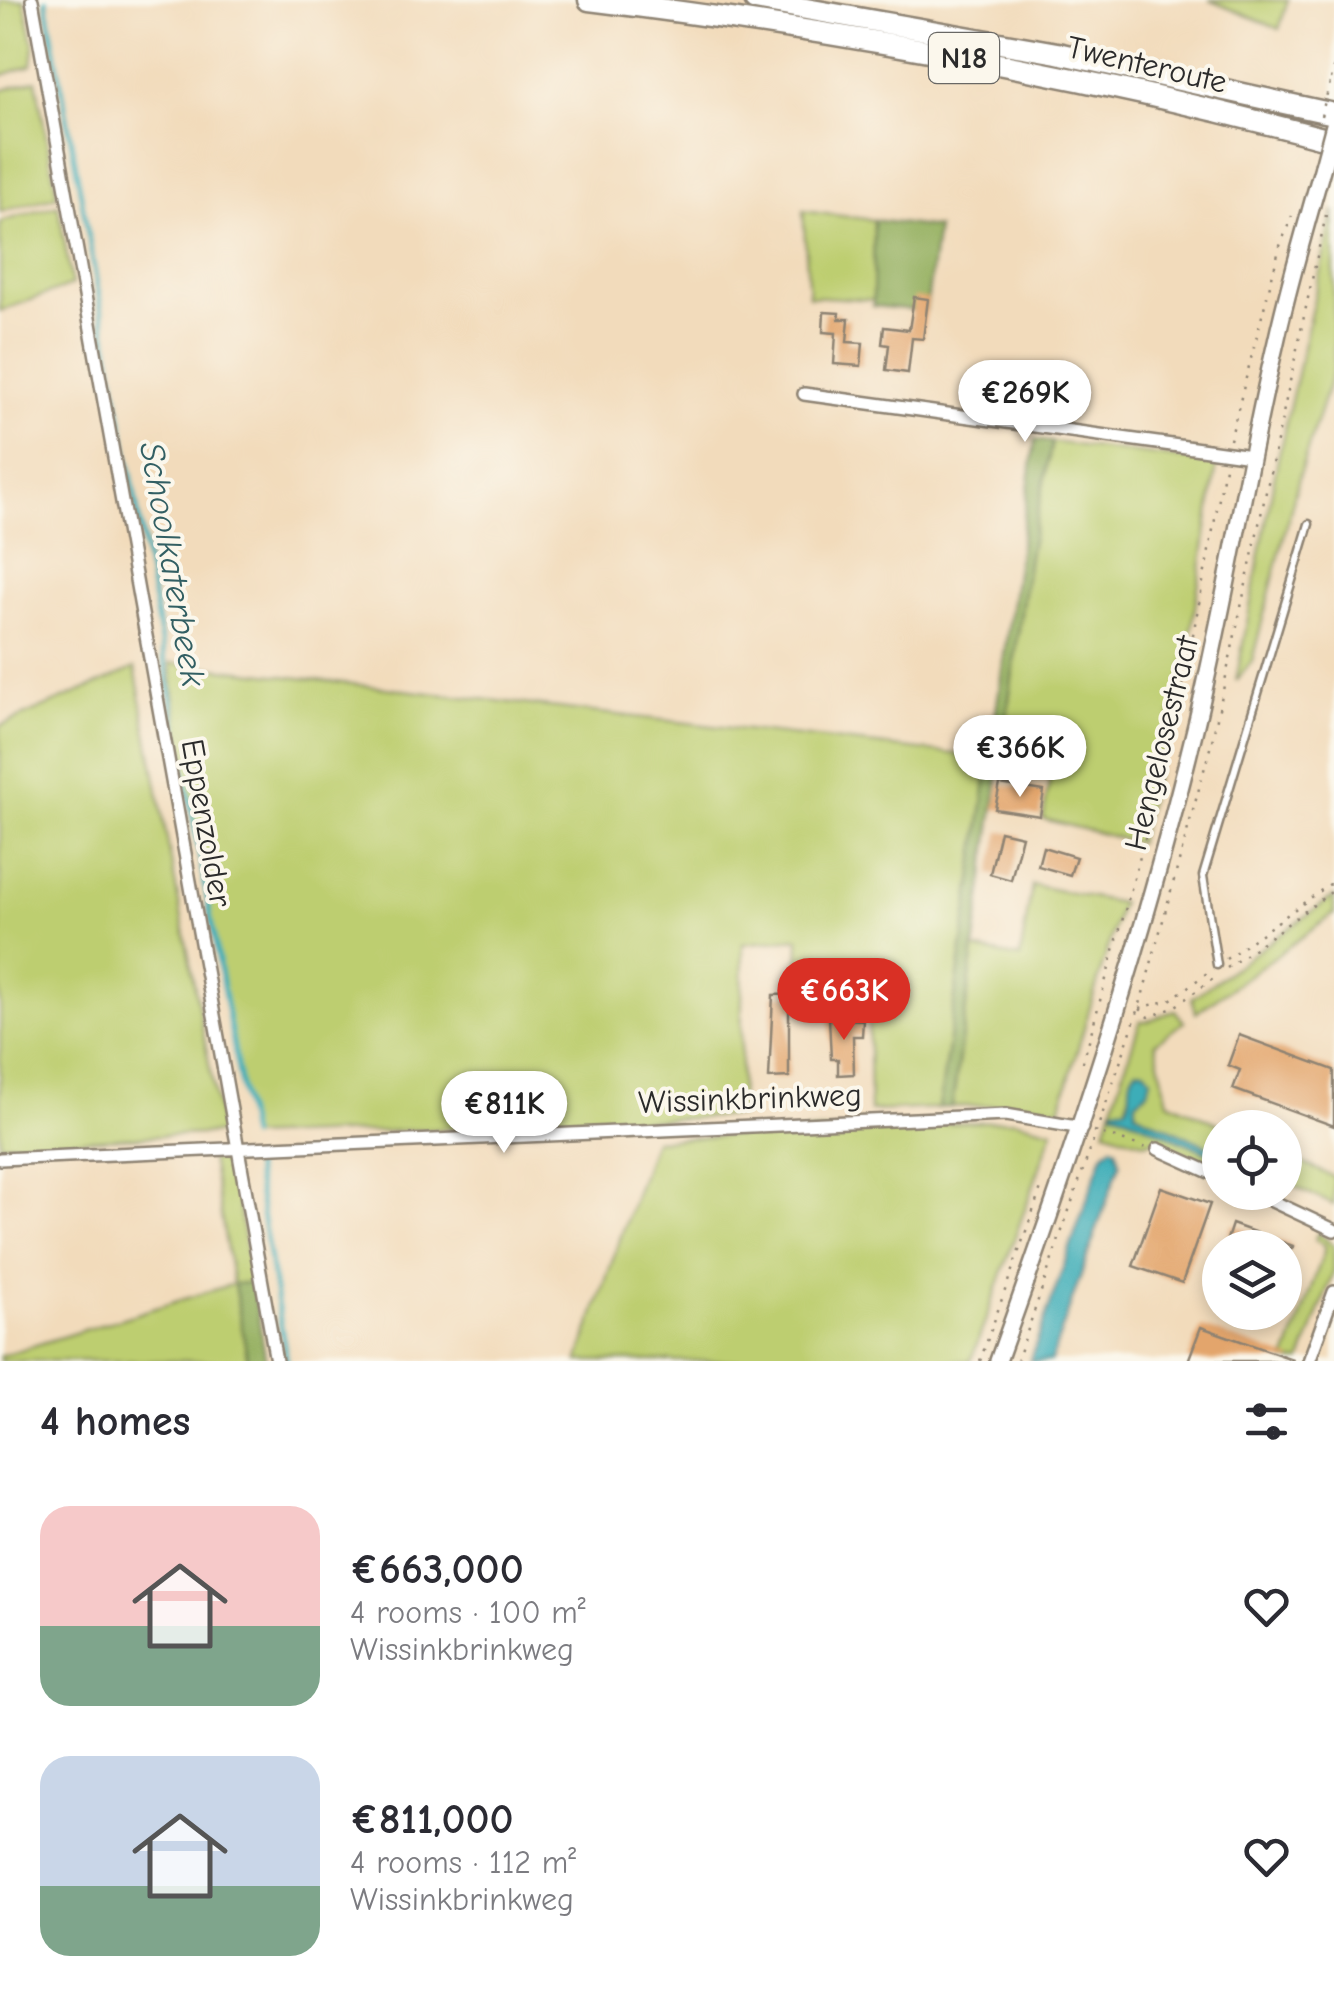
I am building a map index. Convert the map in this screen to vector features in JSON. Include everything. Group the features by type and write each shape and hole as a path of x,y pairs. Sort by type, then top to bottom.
{"highway":[{"name":"Twenteroute","path":"588,0 730,17 1050,74 1195,104 1334,141"},
{"name":"Twenteroute","path":"754,0 1057,53 1334,114"}],"main road":[{"name":"Hengelosestraat","path":"998,1361 1082,1128 1122,1001 1188,757 1276,342 1334,126"}],"street":[{"name":"Eppenzolder","path":"32,0 276,1361"},
{"path":"804,394 1251,456"},
{"name":"Wissinkbrinkweg","path":"0,1158 1006,1114 1082,1128"},
{"path":"1158,1149 1202,1169"},
{"path":"1291,1210 1334,1230"},
{"path":"1309,1361 1334,1292"}],"lane":[{"path":"1217,965 1204,876 1309,524"}],"path":[{"path":"1331,79 1334,67"},
{"name":"Hengelosestraat","path":"1081,1070 1174,734 1222,492 1226,454 1280,246 1297,203"},
{"path":"1334,881 1170,1000 1139,1008 1149,1018 1173,1008 1334,890"},
{"path":"1018,1361 1098,1133 1158,1149"},
{"path":"980,1361 1044,1180"}],"green space":[{"path":"0,0 24,0 34,47 32,65 0,76"},
{"path":"1209,0 1288,0 1279,29"},
{"path":"36,80 57,196 0,212 0,91"},
{"path":"58,205 72,285 0,311 0,222"},
{"path":"1334,210 1334,368 1302,466 1252,661 1236,681 1278,458"},
{"path":"803,211 874,220 873,300 809,296"},
{"path":"874,220 937,228 926,311 873,306"},
{"path":"1035,440 1052,442 1029,556 952,1107 939,1108"},
{"path":"1052,442 1217,463 1189,647 1138,843 1043,819 1051,771 1001,759 1029,556"},
{"path":"170,663 990,758 939,1108 870,1111 868,988 798,989 799,938 743,944 740,1116 250,1137 182,753"},
{"path":"135,668 222,1133 0,1144 0,726"},
{"path":"1032,885 1121,903 1060,1109 1030,1104 952,1107 974,949 1020,958"},
{"path":"1334,896 1334,914 1196,1013 1192,998"},
{"path":"1175,1010 1184,1022 1155,1043 1168,1101 1202,1116 1202,1144 1137,1115 1134,1107 1138,1097 1144,1095 1131,1089 1126,1107 1113,1109 1202,1150 1202,1161 1156,1139 1145,1143 1105,1130 1140,1021"},
{"path":"1014,1120 1053,1130 971,1361 578,1361 654,1140"},
{"path":"211,1159 230,1159 252,1282 234,1285 248,1361 0,1361 0,1356 233,1284"},
{"path":"1302,1163 1334,1177 1334,1205 1302,1190"},
{"path":"1318,1232 1334,1246 1334,1271 1301,1361 1285,1361 1296,1330 1302,1330 1302,1313 1324,1252 1324,1245 1315,1240"},
{"path":"252,1282 266,1361 248,1361 234,1284"}],"water":[{"path":"1137,1069 1145,1070 1151,1078 1148,1091 1136,1101 1135,1112 1202,1144 1202,1150 1113,1110 1126,1107 1131,1078"},
{"path":"1112,1146 1120,1163 1051,1361 1030,1361 1103,1154"}],"building":[{"path":"914,297 928,299 923,339 912,338 908,373 886,370 889,345 882,344 884,327 909,330"},
{"path":"824,312 839,313 839,319 849,319 847,342 863,343 861,366 834,364 836,333 823,332"},
{"path":"1000,784 1044,791 1040,816 995,809"},
{"path":"1000,831 1022,836 1011,880 990,874"},
{"path":"1043,847 1076,857 1070,875 1038,866"},
{"path":"797,994 798,1009 789,1010 789,1077 769,1078 773,995"},
{"path":"829,1018 863,1020 862,1036 853,1036 854,1074 838,1075 838,1059 831,1059"},
{"path":"1239,1035 1334,1070 1334,1126 1302,1114 1302,1110 1290,1110 1233,1089 1240,1070 1228,1065"},
{"path":"1161,1187 1202,1201 1202,1210 1208,1210 1182,1283 1133,1266"},
{"path":"1201,1327 1292,1359 1292,1361 1188,1361"}],"waterway":[{"name":"Schoolkaterbeek","path":"46,0 250,1137"},
{"name":"Schoolkaterbeek","path":"253,1160 287,1361"}]}
